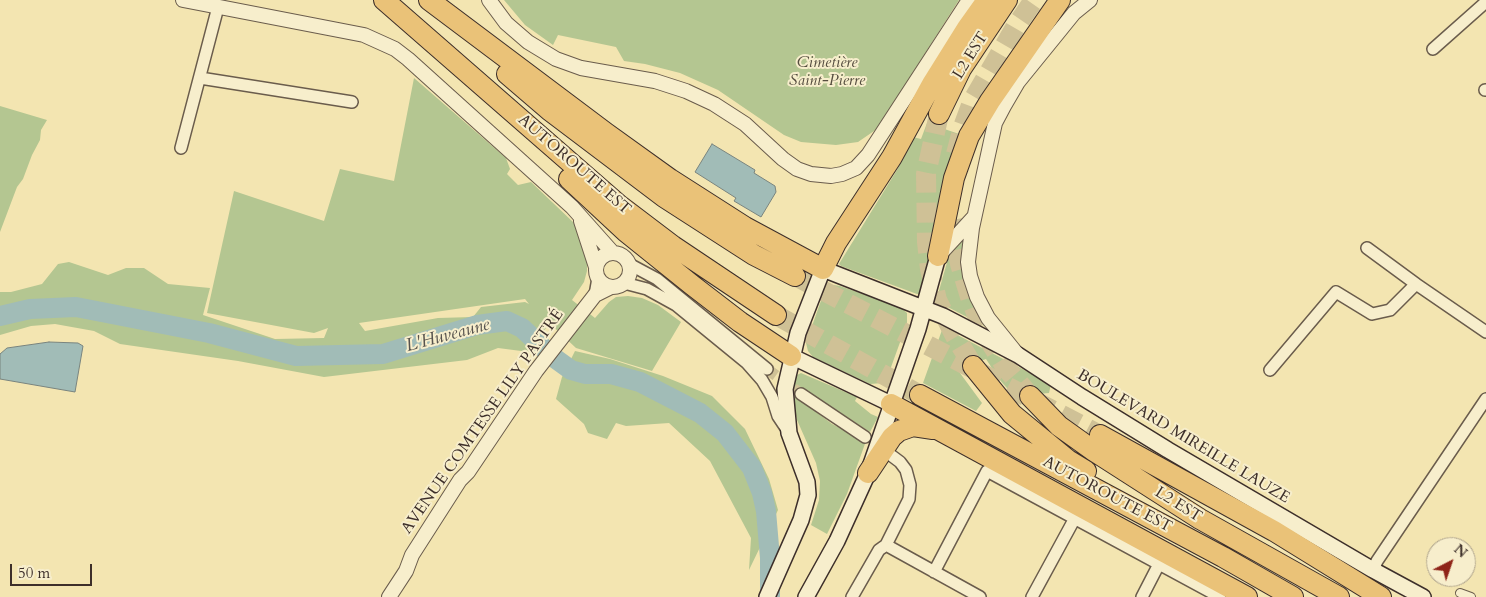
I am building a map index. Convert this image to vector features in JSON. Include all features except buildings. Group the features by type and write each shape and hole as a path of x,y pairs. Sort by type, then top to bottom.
{"highway":[{"name":"AUTOROUTE EST","path":"384,0 619,205 673,246 776,315"},
{"name":"AUTOROUTE EST","path":"422,0 549,110 626,169 664,197 754,255 795,276"},
{"path":"429,0 670,179 745,227 823,269 836,243 892,158 932,84 987,0"},
{"name":"L2 EST","path":"939,114 961,68 1007,0"},
{"path":"938,256 954,178 970,136 990,101 1060,0"},
{"path":"432,41 569,179 626,232 740,322 791,356"},
{"name":"L2 EST","path":"973,366 1012,414 1068,460 1223,557"},
{"name":"AUTOROUTE EST","path":"920,395 1223,557 1293,597"},
{"name":"L2 EST","path":"1030,396 1059,426 1094,451 1200,519 1339,597"},
{"path":"891,404 1247,597"},
{"path":"868,473 892,437 899,431 913,426 941,430"},
{"path":"1100,435 1274,532 1381,597"}],"main road":[{"path":"806,597 837,541 868,473 924,309 938,256"},
{"name":"BOULEVARD MIREILLE LAUZE","path":"823,269 943,316 1018,355 1168,450 1373,570 1424,597"},
{"path":"767,597 801,520 808,495 807,482 789,432 785,389 791,356 804,314 823,269"},
{"path":"791,356 891,404"}],"street":[{"path":"182,0 364,35 395,49 572,207 613,253"},
{"path":"489,0 506,23 528,42 556,59 580,68 655,81 686,91 714,104 745,124 783,159 797,169 811,174 831,176 856,168 868,155 969,0"},
{"path":"1018,355 988,318 977,297 970,276 968,262 969,247 975,216 995,123 1004,106 1018,82 1074,13 1090,0"},
{"path":"1433,49 1486,2"},
{"path":"180,148 218,7"},
{"path":"200,78 352,102"},
{"path":"579,216 597,272 603,284 646,289 676,305 747,363 762,380 772,396 778,416 789,432"},
{"path":"938,256 975,216"},
{"path":"1367,248 1486,332"},
{"path":"595,295 597,272 602,257 613,253 620,254 625,258 629,264 630,271 628,278 617,285"},
{"path":"629,264 657,279 767,369"},
{"path":"1270,370 1336,292 1372,314 1390,310 1416,284"},
{"name":"AVENUE COMTESSE LILY PASTRÉ","path":"390,597 406,571 412,555 455,488 468,472 536,371 595,295 617,285"},
{"path":"801,394 865,437"},
{"path":"1373,570 1377,561 1486,399"},
{"path":"852,597 878,550 886,545 911,492 906,470 892,456"},
{"path":"934,572 987,471 1220,597"},
{"path":"1032,597 1075,518"},
{"path":"886,545 978,596"},
{"path":"1142,597 1159,564"},
{"path":"1460,593 1471,597"}],"green space":[{"name":"Cimetière Saint-Pierre","path":"504,0 959,0 877,129 858,142 836,145 801,142 784,135 718,90 680,73 624,61 616,47 558,35 553,45 525,25"},
{"path":"414,78 506,158 510,169 507,174 518,185 531,182 573,222 587,251 587,271 584,282 572,300 595,318 616,297 642,298 658,305 681,322 652,371 576,348 544,318 546,328 529,352 498,348 467,360 324,377 238,361 120,344 94,331 55,324 31,326 0,335 0,292 11,292 42,284 58,264 69,262 108,275 126,268 144,268 168,284 210,288 203,315 275,339 324,338 328,328 314,333 207,313 234,191 324,221 340,169 394,181","holes":["525,299 529,304 525,302 481,307 473,317 438,318 365,331 359,323"]},
{"path":"0,106 47,120 41,130 40,140 23,179 17,187 0,232"},
{"path":"927,123 962,135 923,291 921,294 917,294 839,264 897,170 913,137 921,139"},
{"path":"965,233 992,330 940,303 938,298 948,259 959,239"},
{"path":"834,285 900,307 907,313 907,323 886,381 883,383 870,384 813,357 808,351 806,343 823,295 828,288"},
{"path":"946,329 1051,384 1049,393 1014,396 999,379 986,359 957,369 982,403 976,411 923,383 942,330"},
{"path":"575,351 610,359 663,376 712,396 745,429 769,479 778,510 749,570 751,538 710,461 669,423 626,426 616,423 607,439 588,433 584,424 556,399 562,377"},
{"path":"801,373 857,397 855,401 871,414 878,417 870,432 801,387 799,399 832,424 866,441 847,494 827,534 811,525 819,500 820,481 816,463 797,420 793,400 795,376"}],"water":[{"path":"712,144 755,170 754,173 775,186 776,192 761,217 734,201 736,198 695,172"},
{"path":"49,342 78,343 83,346 75,392 0,379 0,354 7,348"}],"waterway":[{"name":"L'Huveaune","path":"0,316 30,309 76,307 209,333 296,356 383,354 477,325 507,321 522,328 553,357 571,370 585,374 611,374 640,382 700,413 725,433 752,468 762,493 766,511 770,558 770,597"}],"tunnel":[{"path":"956,154 973,100 1016,26 1034,0"},
{"path":"939,114 926,174 927,242 930,269 937,300 973,366"},
{"path":"952,220 960,264 983,330 1006,368 1030,396"},
{"path":"795,276 1100,435"},
{"path":"776,315 920,395"},
{"path":"767,369 801,394"}]}
